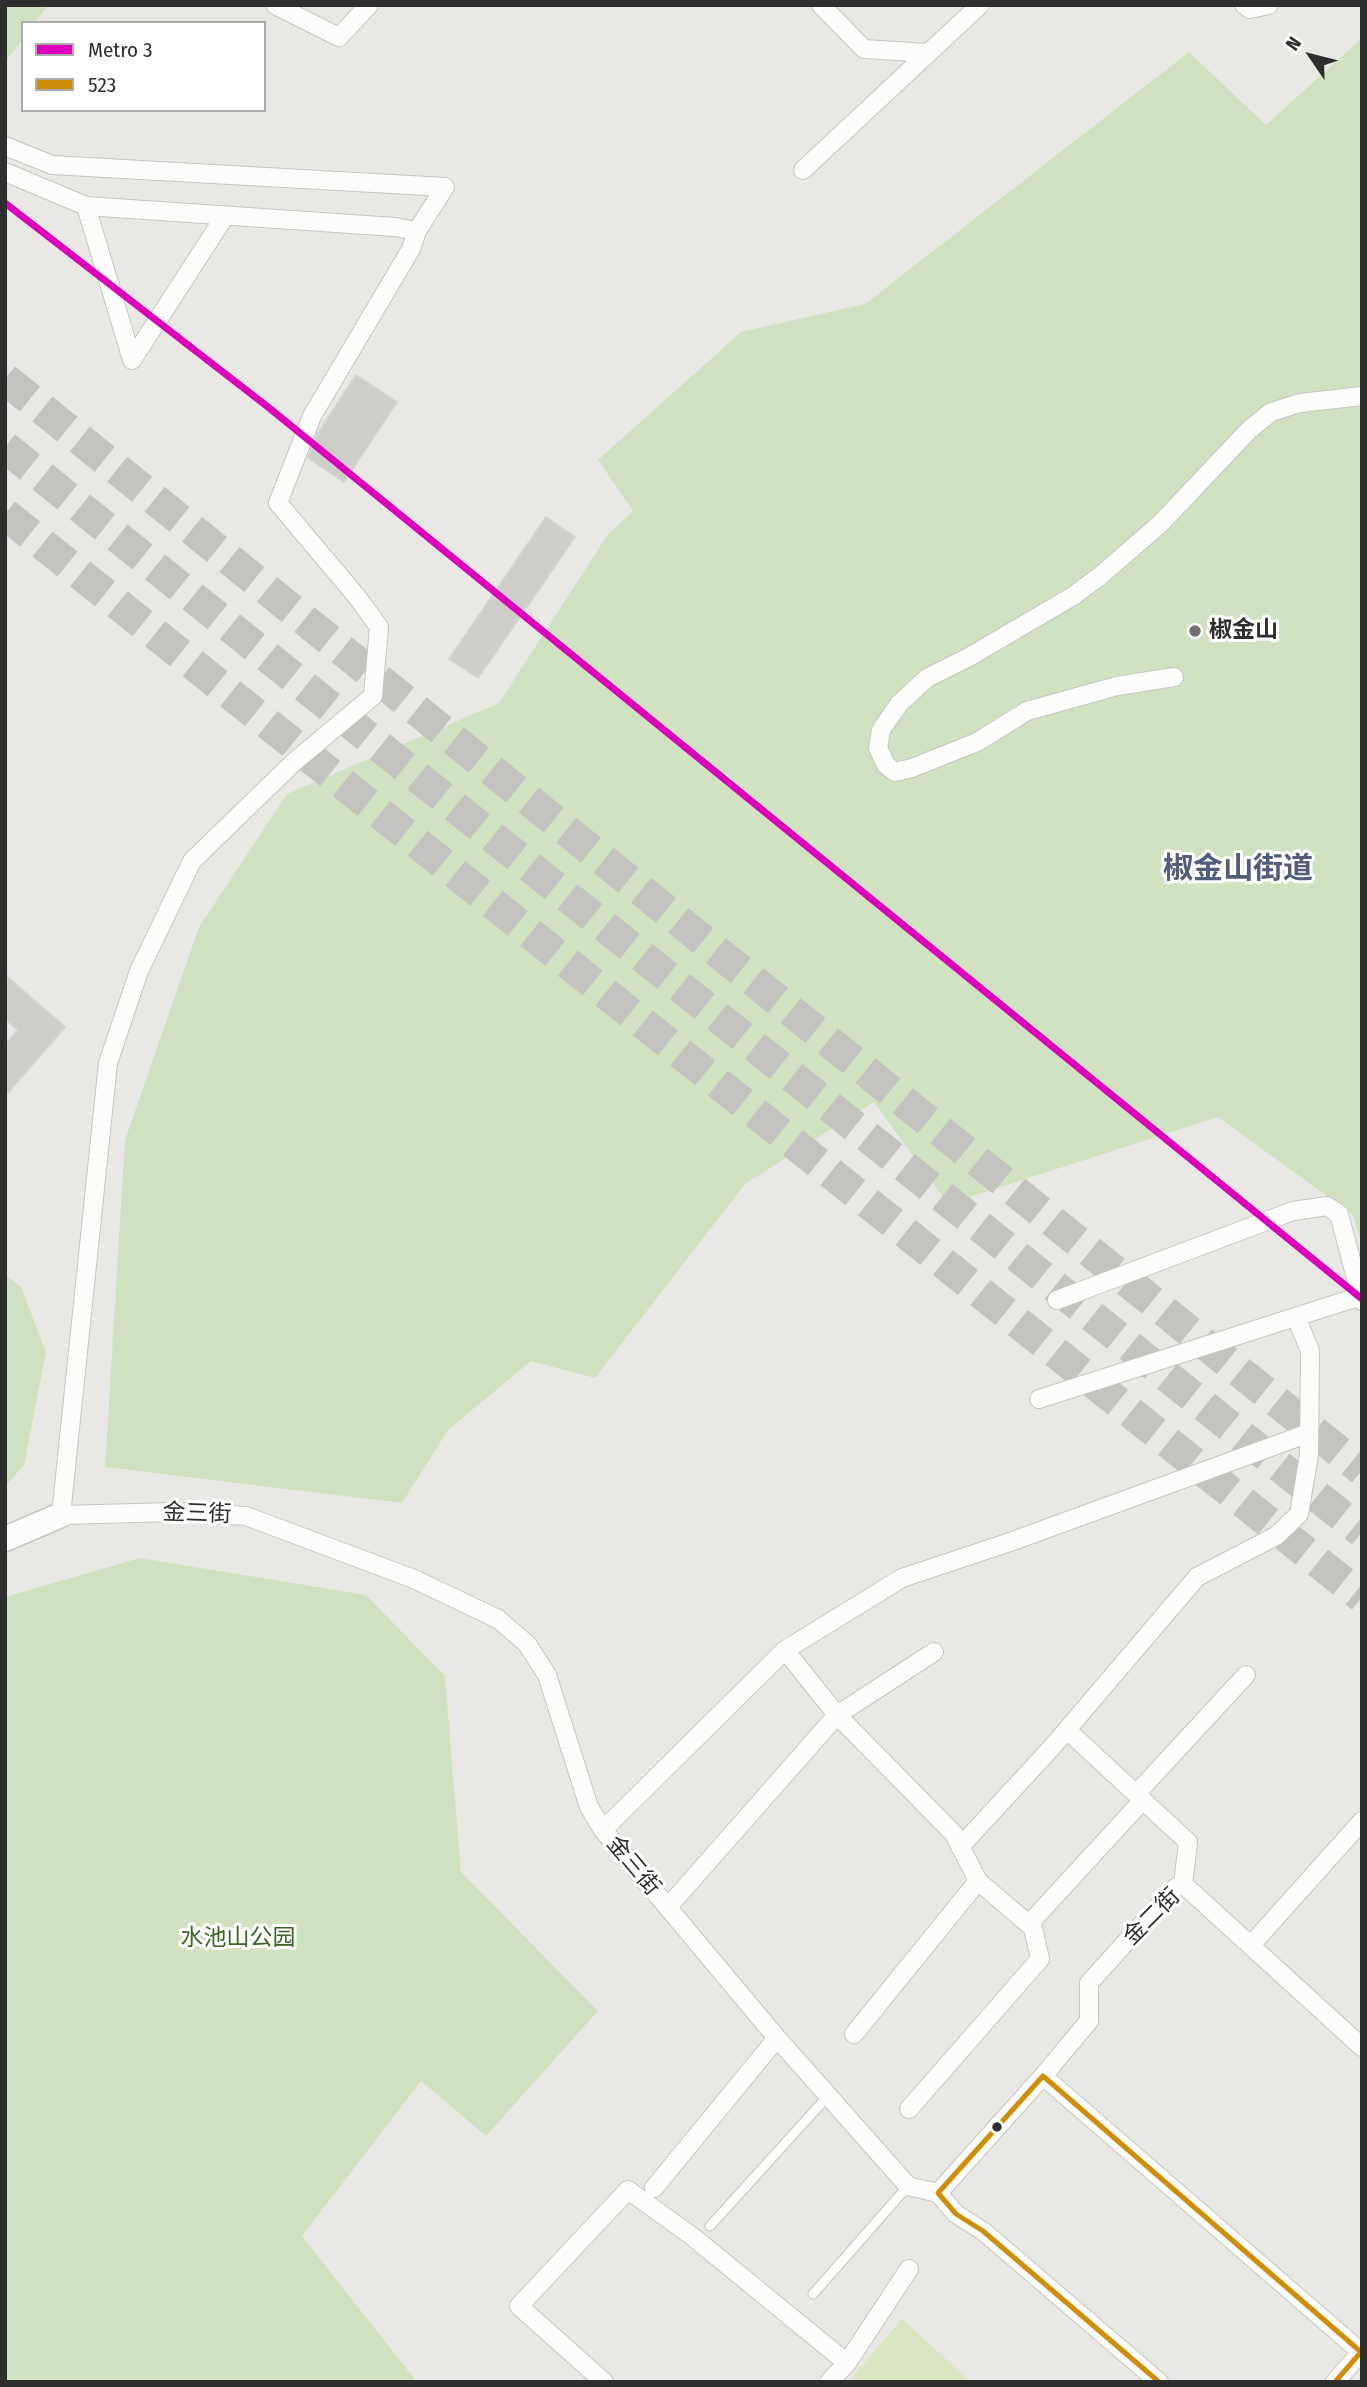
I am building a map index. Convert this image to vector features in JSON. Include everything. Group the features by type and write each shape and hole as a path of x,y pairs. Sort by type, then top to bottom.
{"street":[{"path":"275,5 339,37 369,5"},
{"path":"821,5 864,49 928,53"},
{"path":"803,170 980,5"},
{"path":"1244,5 1250,9 1269,5"},
{"path":"5,146 52,165 445,187 417,231 411,249 312,416 278,503 379,626 373,696 294,762 192,861 139,971 108,1063 61,1515 5,1539"},
{"path":"5,172 86,206 395,227 417,231"},
{"path":"86,206 132,360 225,216"},
{"path":"1174,677 1097,691 1027,711 978,742 912,768 895,772 886,765 878,748 881,730 900,704 928,678 1073,596 1100,576 1160,524 1249,430 1272,412 1300,403 1362,396"},
{"path":"1039,1399 1361,1299 1339,1214 1327,1206 1293,1211 1058,1300"},
{"path":"960,1847 1067,1730 1197,1577 1276,1536 1298,1514 1309,1455 1310,1351 1296,1317"},
{"path":"603,1830 786,1650 902,1578 1010,1542 1309,1433"},
{"name":"金三街","path":"61,1515 173,1512 246,1516 414,1580 498,1619 527,1644 547,1675 589,1807 603,1830 777,2038 908,2186"},
{"path":"786,1650 837,1715 954,1834 978,1881 1033,1928 1040,1959 909,2109"},
{"path":"668,1907 837,1715 934,1652"},
{"path":"1028,1924 1245,1675"},
{"path":"1067,1730 1188,1842 1183,1884"},
{"path":"1251,1945 1362,1821"},
{"path":"854,2034 978,1881"},
{"name":"金二街","path":"938,2193 1043,2077 1089,2021 1089,1983 1175,1888 1183,1884 1362,2047"},
{"path":"654,2189 777,2038"},
{"path":"1043,2077 1361,2352 1335,2382"},
{"path":"908,2186 938,2193 956,2214 983,2231 1159,2382"},
{"path":"604,2382 519,2306 628,2190 693,2237 847,2363"},
{"path":"829,2382 847,2363 909,2269"}],"lane":[{"path":"710,2226 828,2096"},
{"path":"813,2294 908,2186"}],"green space":[{"path":"5,5 48,5 36,21 21,21 21,42 5,62"},
{"path":"1362,38 1362,1245 1353,1215 1218,1117 948,1204 874,1102 745,1184 595,1378 531,1361 448,1430 402,1503 105,1467 125,1140 199,927 287,794 499,703 608,534 633,511 598,460 741,332 865,304 1189,52 1266,125"},
{"path":"5,1274 21,1287 46,1352 24,1465 5,1487"},
{"name":"水池山公园","path":"140,1558 366,1595 445,1676 461,1872 598,2011 486,2136 421,2081 302,2236 417,2382 5,2382 5,1597"},
{"path":"902,2319 971,2382 848,2382"}],"building":[{"path":"356,375 397,402 344,482 308,458 316,436"},
{"path":"546,517 575,537 478,678 449,659"},
{"path":"5,975 65,1027 5,1096 5,1045 18,1030 5,1019"}],"tunnel":[{"path":"5,379 1362,1470"},
{"path":"5,447 1362,1532"},
{"path":"5,514 1362,1597"}],"metro line":[{"name":"3","path":"5,203 268,407 1362,1299"}],"transit line":[{"name":"523","path":"1159,2382 983,2231 956,2214 938,2193 1043,2076 1361,2352 1335,2382"}],"place":[{"name":"椒金山","path":"1195,631"}],"district":[{"name":"椒金山街道","path":"1238,870"}]}
